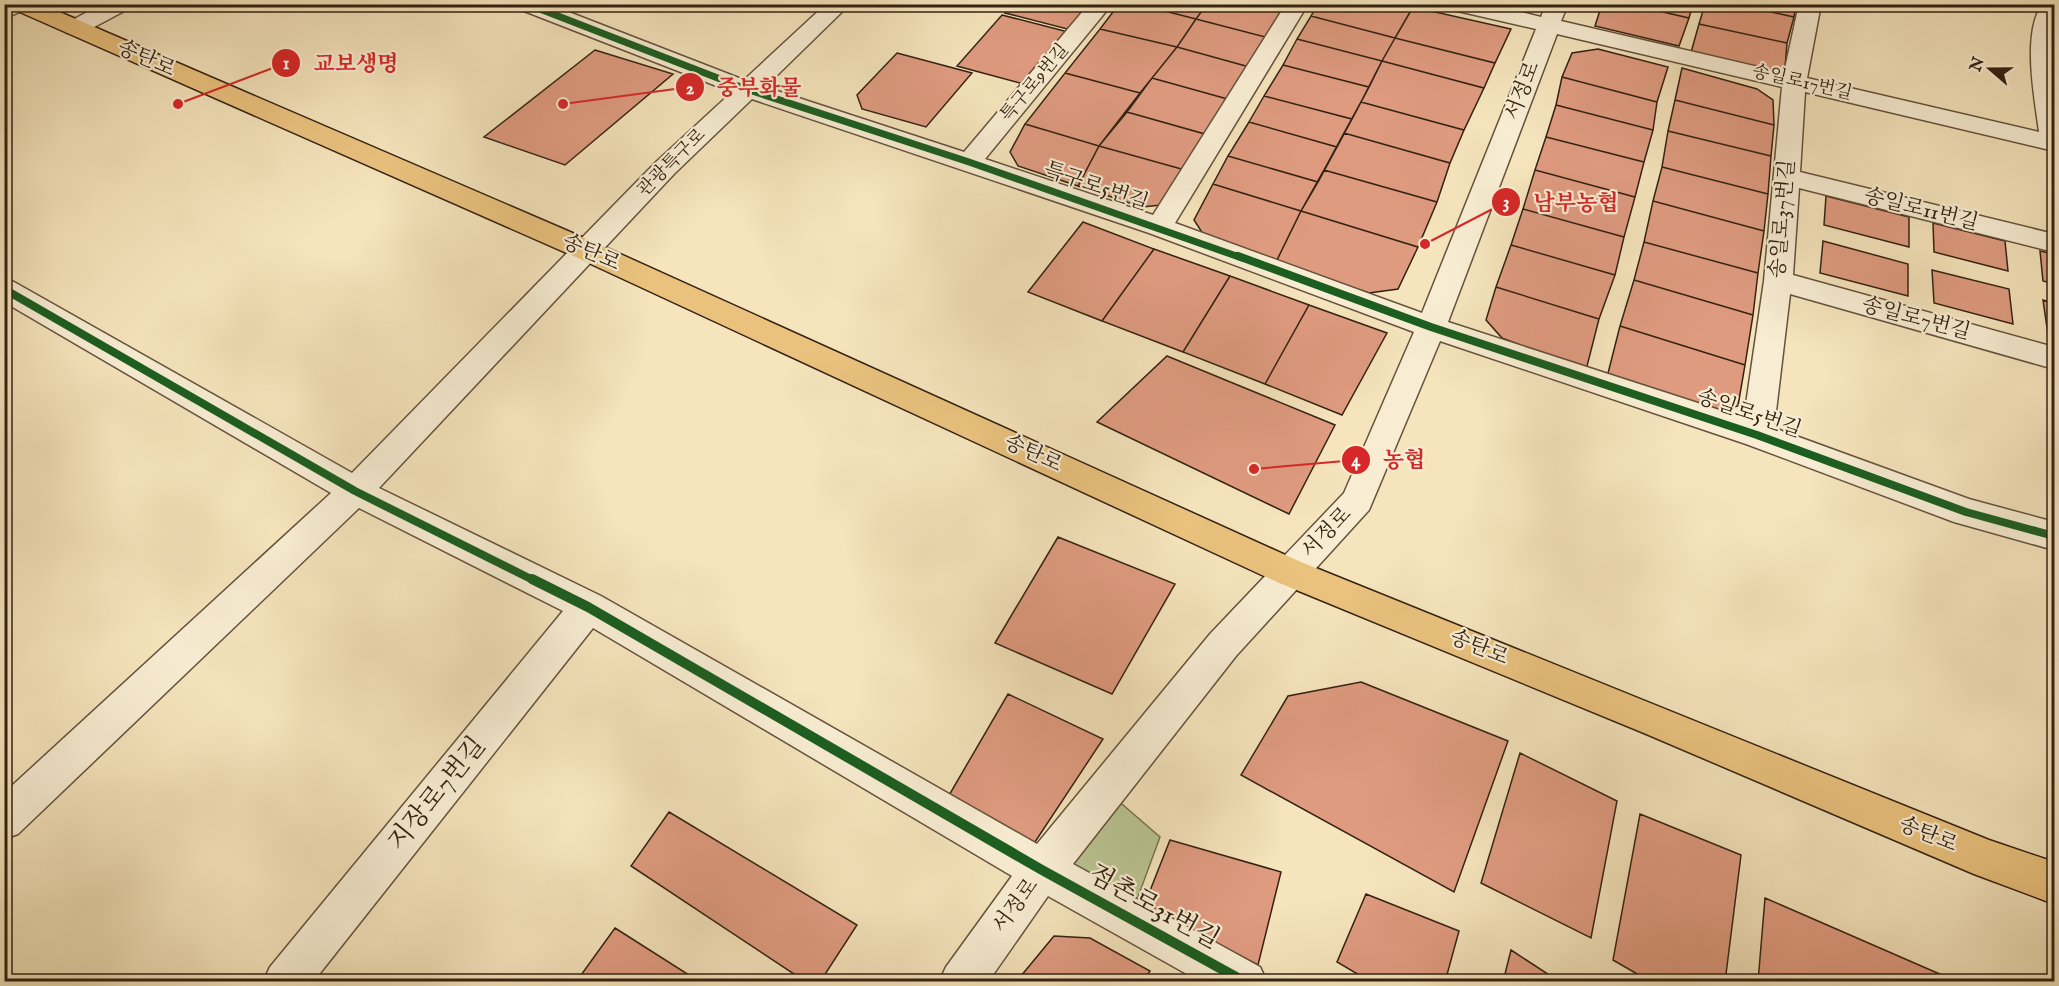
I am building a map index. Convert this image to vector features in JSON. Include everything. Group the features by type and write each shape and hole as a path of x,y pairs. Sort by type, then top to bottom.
{"main road":[{"name":"송탄로","path":"19,4 588,251 1289,573 1657,721 1989,860 2055,883"}],"street":[{"path":"4,12 19,4"},
{"path":"75,28 120,4"},
{"name":"특구로5번길","path":"527,4 560,10 746,89 1159,227 1431,327"},
{"name":"관광특구로","path":"4,820 355,491 588,251 665,168 746,89 839,4"},
{"name":"특구로9번길","path":"969,162 1101,4"},
{"name":"특구로5번길","path":"1159,227 1297,4"},
{"name":"송일로17번길","path":"1457,4 1553,15 1794,81 2054,142"},
{"name":"송일로37번길","path":"1757,435 1778,281 1794,81 1810,4"},
{"path":"2054,142 2048,57 2049,11 2055,6"},
{"name":"서정로","path":"961,981 1042,870 1223,645 1357,501 1431,327 1553,15"},
{"name":"송일로11번길","path":"1787,177 2055,243"},
{"name":"송일로7번길","path":"1778,281 2055,358"},
{"name":"점촌로31번길","path":"4,289 355,491 588,607 1042,870 1245,981"},
{"name":"송일로5번길","path":"1431,327 1757,435 1966,512 2055,537"},
{"name":"지장로7번길","path":"285,981 588,607"}],"green space":[{"path":"1115,798 1160,837 1135,905 1065,865"}],"building":[{"path":"1012,4 1096,4 1075,31 1005,13"},
{"path":"1119,4 1137,4 1196,19 1177,47 1100,29"},
{"path":"1137,4 1207,4 1196,19"},
{"path":"1207,4 1257,4 1291,13 1273,39 1196,19"},
{"path":"1318,4 1403,4 1413,7 1395,38 1311,16"},
{"path":"1468,4 1526,4 1521,17"},
{"path":"1602,4 1629,4 1689,18 1679,46 1595,26"},
{"path":"1629,4 1693,4 1689,18"},
{"path":"1705,4 1736,4 1794,17 1787,43 1699,24"},
{"path":"1736,4 1796,4 1794,17"},
{"path":"1413,7 1511,29 1495,63 1395,38"},
{"path":"1002,15 1072,33 1031,86 957,66"},
{"path":"1311,16 1395,38 1382,61 1297,39"},
{"path":"1196,19 1273,39 1253,68 1177,47"},
{"path":"1699,24 1787,43 1785,68 1754,71 1690,56"},
{"path":"1100,29 1177,47 1140,93 1065,73"},
{"path":"1395,38 1495,63 1484,88 1382,61"},
{"path":"1297,39 1382,61 1369,87 1283,65"},
{"path":"1177,47 1253,68 1231,100 1152,78"},
{"path":"1598,49 1668,67 1657,102 1562,77 1572,53"},
{"path":"595,50 673,74 565,165 484,137"},
{"path":"897,53 972,73 926,127 862,109 857,95"},
{"path":"1382,61 1484,88 1464,130 1361,102"},
{"path":"1283,65 1369,87 1352,119 1264,96"},
{"path":"1682,68 1757,89 1773,100 1774,125 1675,100"},
{"path":"1065,73 1140,93 1099,146 1025,124"},
{"path":"1562,77 1657,102 1653,130 1556,105"},
{"path":"1152,78 1231,100 1212,136 1127,112"},
{"path":"1264,96 1352,119 1337,147 1249,122"},
{"path":"1675,100 1774,125 1771,156 1668,131"},
{"path":"1361,102 1464,130 1450,163 1344,133"},
{"path":"1556,105 1653,130 1644,162 1546,137"},
{"path":"1127,112 1212,136 1185,170 1099,146"},
{"path":"1249,122 1337,147 1318,182 1228,156"},
{"path":"1025,124 1099,146 1078,186 1018,166 1010,152"},
{"path":"1668,131 1771,156 1768,194 1662,167"},
{"path":"1344,133 1450,163 1437,202 1324,170"},
{"path":"1546,137 1644,162 1635,197 1535,170"},
{"path":"1099,146 1185,170 1171,204 1142,207 1078,186"},
{"path":"1228,156 1318,182 1301,211 1213,184"},
{"path":"1662,167 1768,194 1764,231 1653,201"},
{"path":"1324,170 1437,202 1418,247 1301,211"},
{"path":"1535,170 1635,197 1624,237 1523,209"},
{"path":"1213,184 1301,211 1276,262 1205,237 1194,220"},
{"path":"1826,196 1909,217 1909,247 1824,225"},
{"path":"1653,201 1764,231 1758,273 1644,242"},
{"path":"1523,209 1624,237 1615,275 1511,245"},
{"path":"1301,211 1418,247 1398,289 1369,293 1276,262"},
{"path":"1083,222 1154,249 1102,321 1028,292"},
{"path":"1933,223 2005,241 2008,271 1934,252"},
{"path":"1823,241 1908,264 1908,296 1820,273"},
{"path":"1644,242 1758,273 1753,315 1634,280"},
{"path":"1511,245 1615,275 1599,319 1496,287"},
{"path":"1154,249 1230,276 1183,352 1102,321"},
{"path":"2040,251 2054,254 2054,284 2043,281"},
{"path":"1932,270 2009,289 2013,324 1934,303"},
{"path":"1230,276 1309,305 1265,384 1183,352"},
{"path":"1634,280 1753,315 1745,365 1620,326"},
{"path":"1496,287 1599,319 1586,370 1502,338 1486,320"},
{"path":"2043,300 2054,303 2054,337 2048,335"},
{"path":"1309,305 1387,333 1342,415 1265,384"},
{"path":"1620,326 1745,365 1738,406 1704,414 1606,381"},
{"path":"1167,356 1335,425 1289,514 1097,422"},
{"path":"1058,537 1175,584 1112,694 995,643"},
{"path":"1361,682 1508,741 1454,892 1241,775 1288,696"},
{"path":"1008,694 1103,739 1033,845 948,797"},
{"path":"1520,753 1617,801 1591,938 1481,883"},
{"path":"669,812 857,925 820,982 806,982 631,866"},
{"path":"1640,814 1741,855 1725,982 1651,982 1613,960"},
{"path":"1170,840 1281,872 1258,965 1144,906"},
{"path":"1366,894 1459,931 1445,982 1371,982 1337,962"},
{"path":"1765,898 1958,982 1758,982"},
{"path":"615,928 700,982 576,982"},
{"path":"1054,936 1090,938 1150,971 1143,982 1016,982"},
{"path":"1511,950 1560,982 1503,982"}],"cycle path":[{"path":"527,4 746,89 1159,227 1431,327 1757,435 1966,512 2054,536"},
{"path":"4,289 355,491 588,607 1042,870 1245,982"}],"place":[{"name":"교보생명","path":"178,104"},
{"name":"중부화물","path":"563,104"},
{"name":"남부농협","path":"1425,244"},
{"name":"농협","path":"1254,469"}]}
